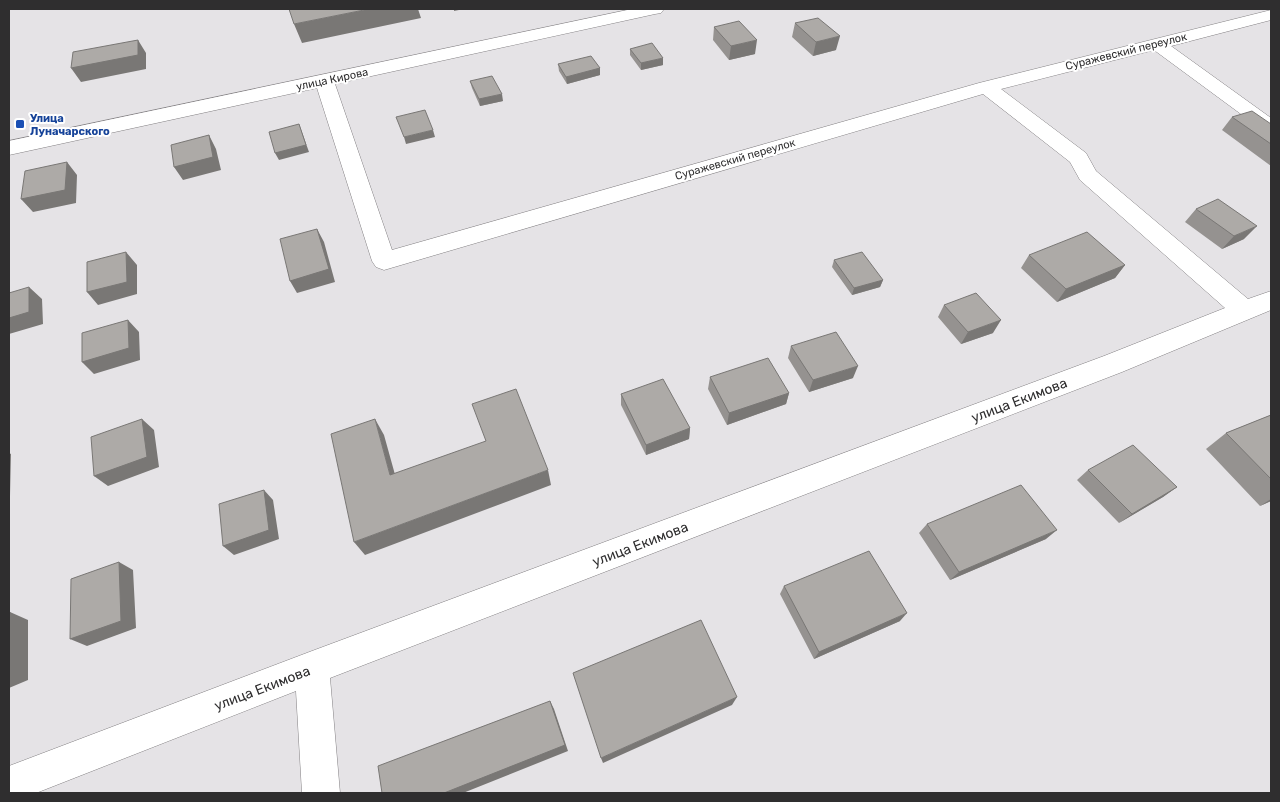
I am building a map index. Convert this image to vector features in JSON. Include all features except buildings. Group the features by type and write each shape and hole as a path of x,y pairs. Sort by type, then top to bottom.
{"street":[{"name":"улица Кирова","path":"9,148 655,9"},
{"name":"Суражевский переулок","path":"324,81 384,261 986,87 1271,15"},
{"path":"1156,43 1271,127"},
{"path":"986,87 1079,158 1088,174 1258,306"},
{"name":"улица Екимова","path":"9,785 1113,364 1258,306"},
{"path":"312,668 321,793"}],"place":[{"name":"Улица Луначарского","path":"20,124"}]}
